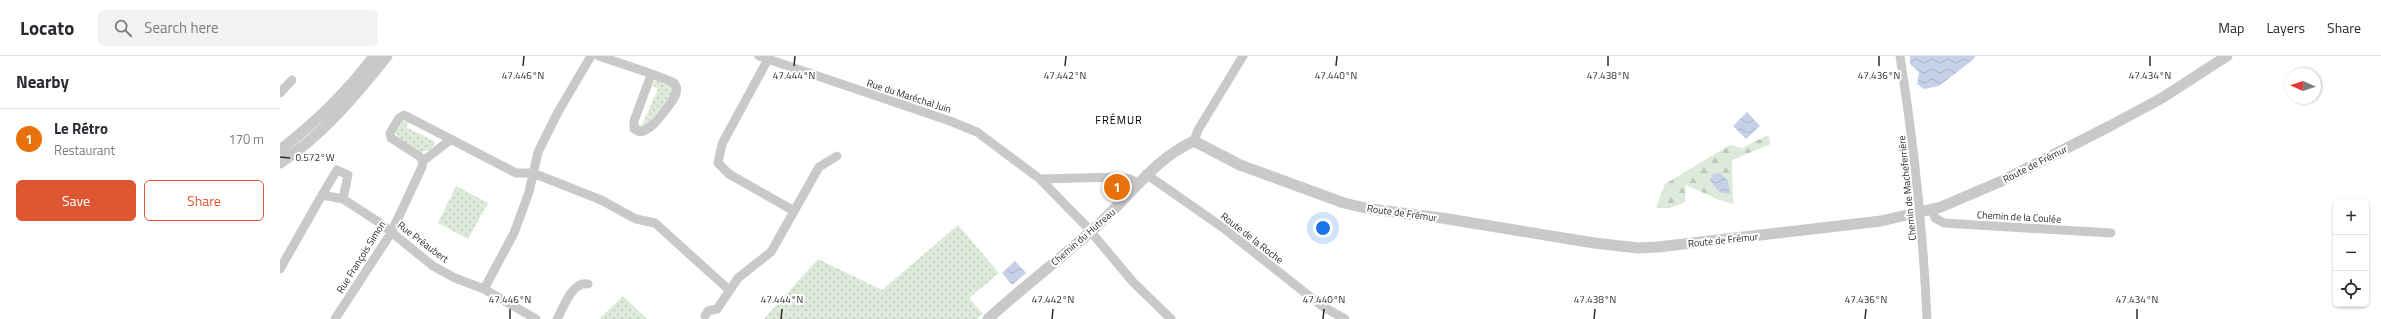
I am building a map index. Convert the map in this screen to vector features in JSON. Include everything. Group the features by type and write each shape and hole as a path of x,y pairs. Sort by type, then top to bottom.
{"street":[{"path":"280,150 306,130 353,83 374,56"},
{"path":"280,164 324,126 360,91 387,56"},
{"path":"484,289 514,233 529,192 538,152 558,112 591,56"},
{"path":"599,56 651,75 665,77 674,84 677,89 674,100 648,130 640,132 634,129 634,122 651,75"},
{"path":"1194,141 1198,130 1243,56"},
{"name":"Chemin de Macheferrière","path":"1900,56 1926,212 1926,319"},
{"name":"Route de Frémur","path":"1194,141 1240,164 1344,203 1370,209 1442,218 1620,246 1658,247 1828,228 1926,212 2004,180 2110,126 2162,98 2228,56"},
{"path":"763,58 722,144 718,163 729,174 794,211"},
{"name":"Rue du Maréchal Juin","path":"763,58 950,121 977,132 1040,179 1086,226 1133,282 1171,319"},
{"path":"280,93 292,80"},
{"path":"450,140 423,161 419,156 391,138 390,133 399,118 404,115 516,173 533,172 601,200 636,219 655,223 728,290"},
{"name":"Chemin du Hutreau","path":"988,319 1090,232 1116,208 1146,174 1177,149 1194,141"},
{"path":"705,316 708,311 717,309 728,290 738,278 771,252 819,167 837,156"},
{"name":"Rue François Simon","path":"335,319 391,232 422,167 423,161"},
{"path":"280,268 337,170 348,175 343,199"},
{"name":"Route de la Roche","path":"1146,174 1222,227 1322,306 1345,319"},
{"path":"1040,179 1118,177 1130,179 1138,183"},
{"name":"Rue Préaubert","path":"322,195 343,199 391,232 433,266 455,278 484,289 536,319"},
{"name":"Chemin de la Coulée","path":"1926,212 1944,223 2111,233"},
{"path":"557,319 576,287 582,284 588,284"}],"green space":[{"path":"659,79 667,82 673,88 670,98 644,128 638,128 636,123 642,125 658,89 653,86 654,81"},
{"path":"403,121 409,121 406,127 434,141 435,144 431,149 421,152 398,137 396,132"},
{"path":"1768,135 1771,144 1732,160 1733,204 1717,199 1686,185 1685,202 1670,208 1656,208 1665,184 1730,145 1742,148"},
{"path":"456,186 488,203 468,239 438,223"},
{"path":"958,225 999,273 969,298 983,314 977,319 764,319 818,259 882,290"},
{"path":"623,296 647,319 599,319"}],"water":[{"path":"1910,56 1975,56 1974,59 1939,86 1924,89 1917,84 1919,72 1910,64"},
{"path":"1747,112 1760,126 1746,139 1733,126"},
{"path":"1720,173 1728,181 1730,193 1720,192 1710,180 1713,174"},
{"path":"1015,261 1026,273 1012,285 1002,273"}],"place":[{"name":"Le Rétro","path":"1117,187"}],"district":[{"name":"FRÉMUR","path":"1119,120"}]}
